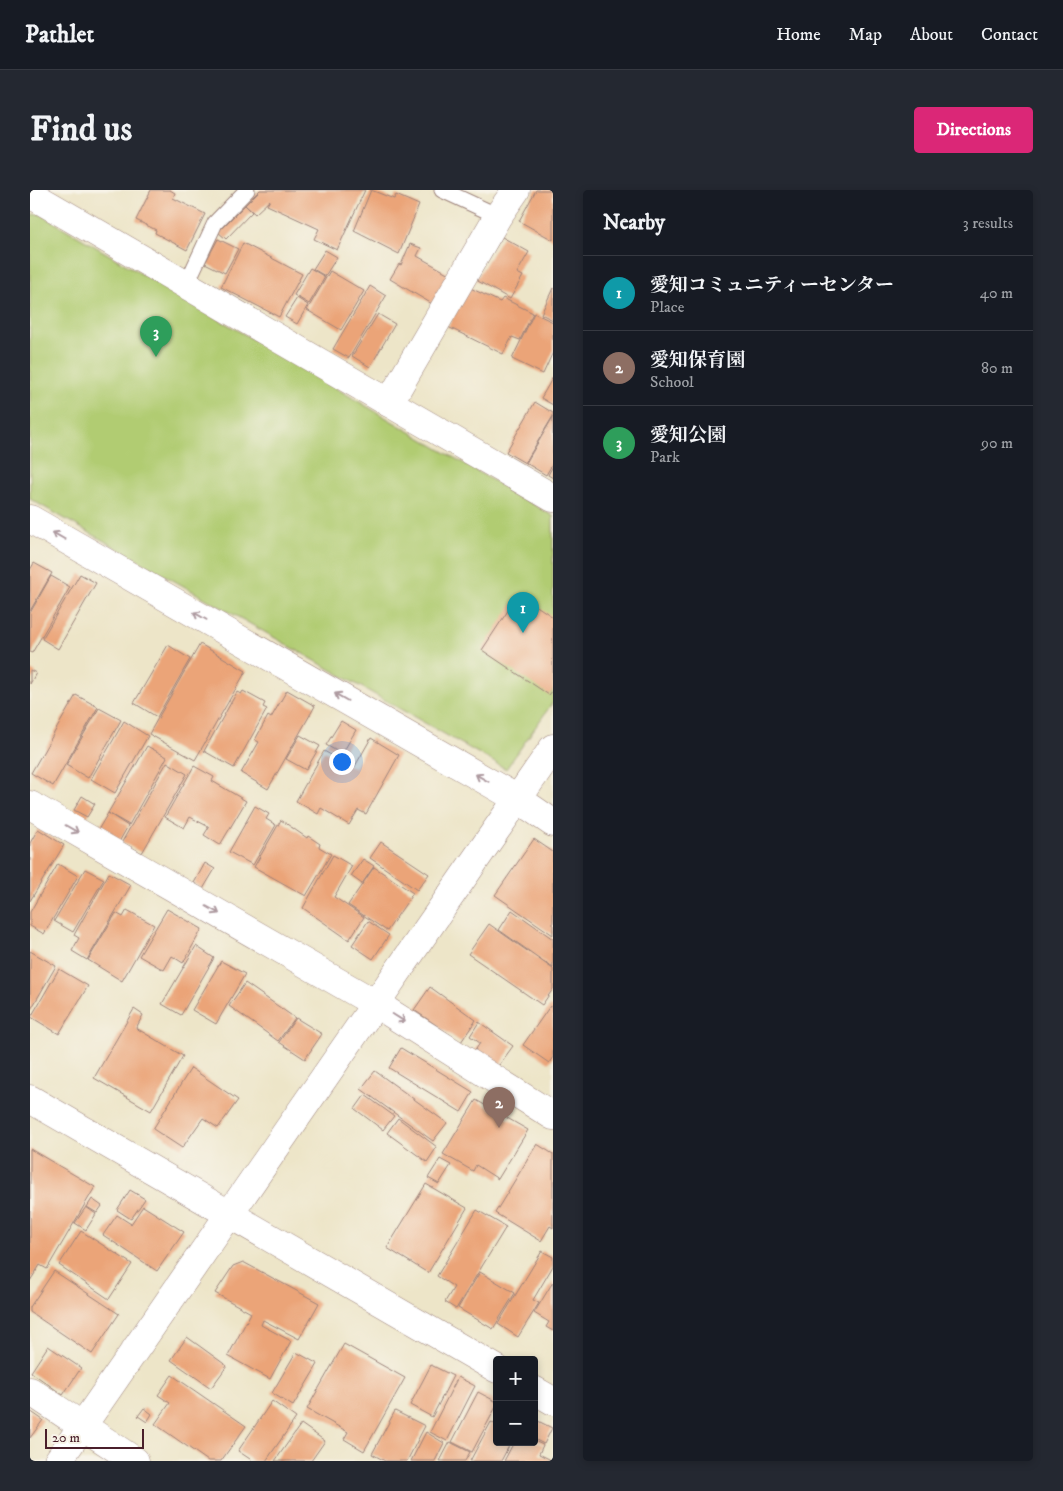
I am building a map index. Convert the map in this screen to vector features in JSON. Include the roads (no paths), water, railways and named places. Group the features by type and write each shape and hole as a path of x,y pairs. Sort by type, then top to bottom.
{"street":[{"path":"389,402 498,216 516,190"},
{"path":"30,194 553,498"},
{"path":"30,519 518,799 553,823"},
{"path":"58,1461 553,748"},
{"path":"30,805 376,1004 553,1116"},
{"path":"30,1100 493,1367"},
{"path":"30,1391 135,1461"},
{"path":"538,1392 553,1401"}],"lane":[{"path":"186,285 215,224 247,190"},
{"path":"442,190 498,216"}],"place":[{"name":"愛知公園","path":"156,357"},
{"name":"愛知コミュニティーセンター","path":"523,633"},
{"name":"愛知保育園","path":"499,1128"}]}
